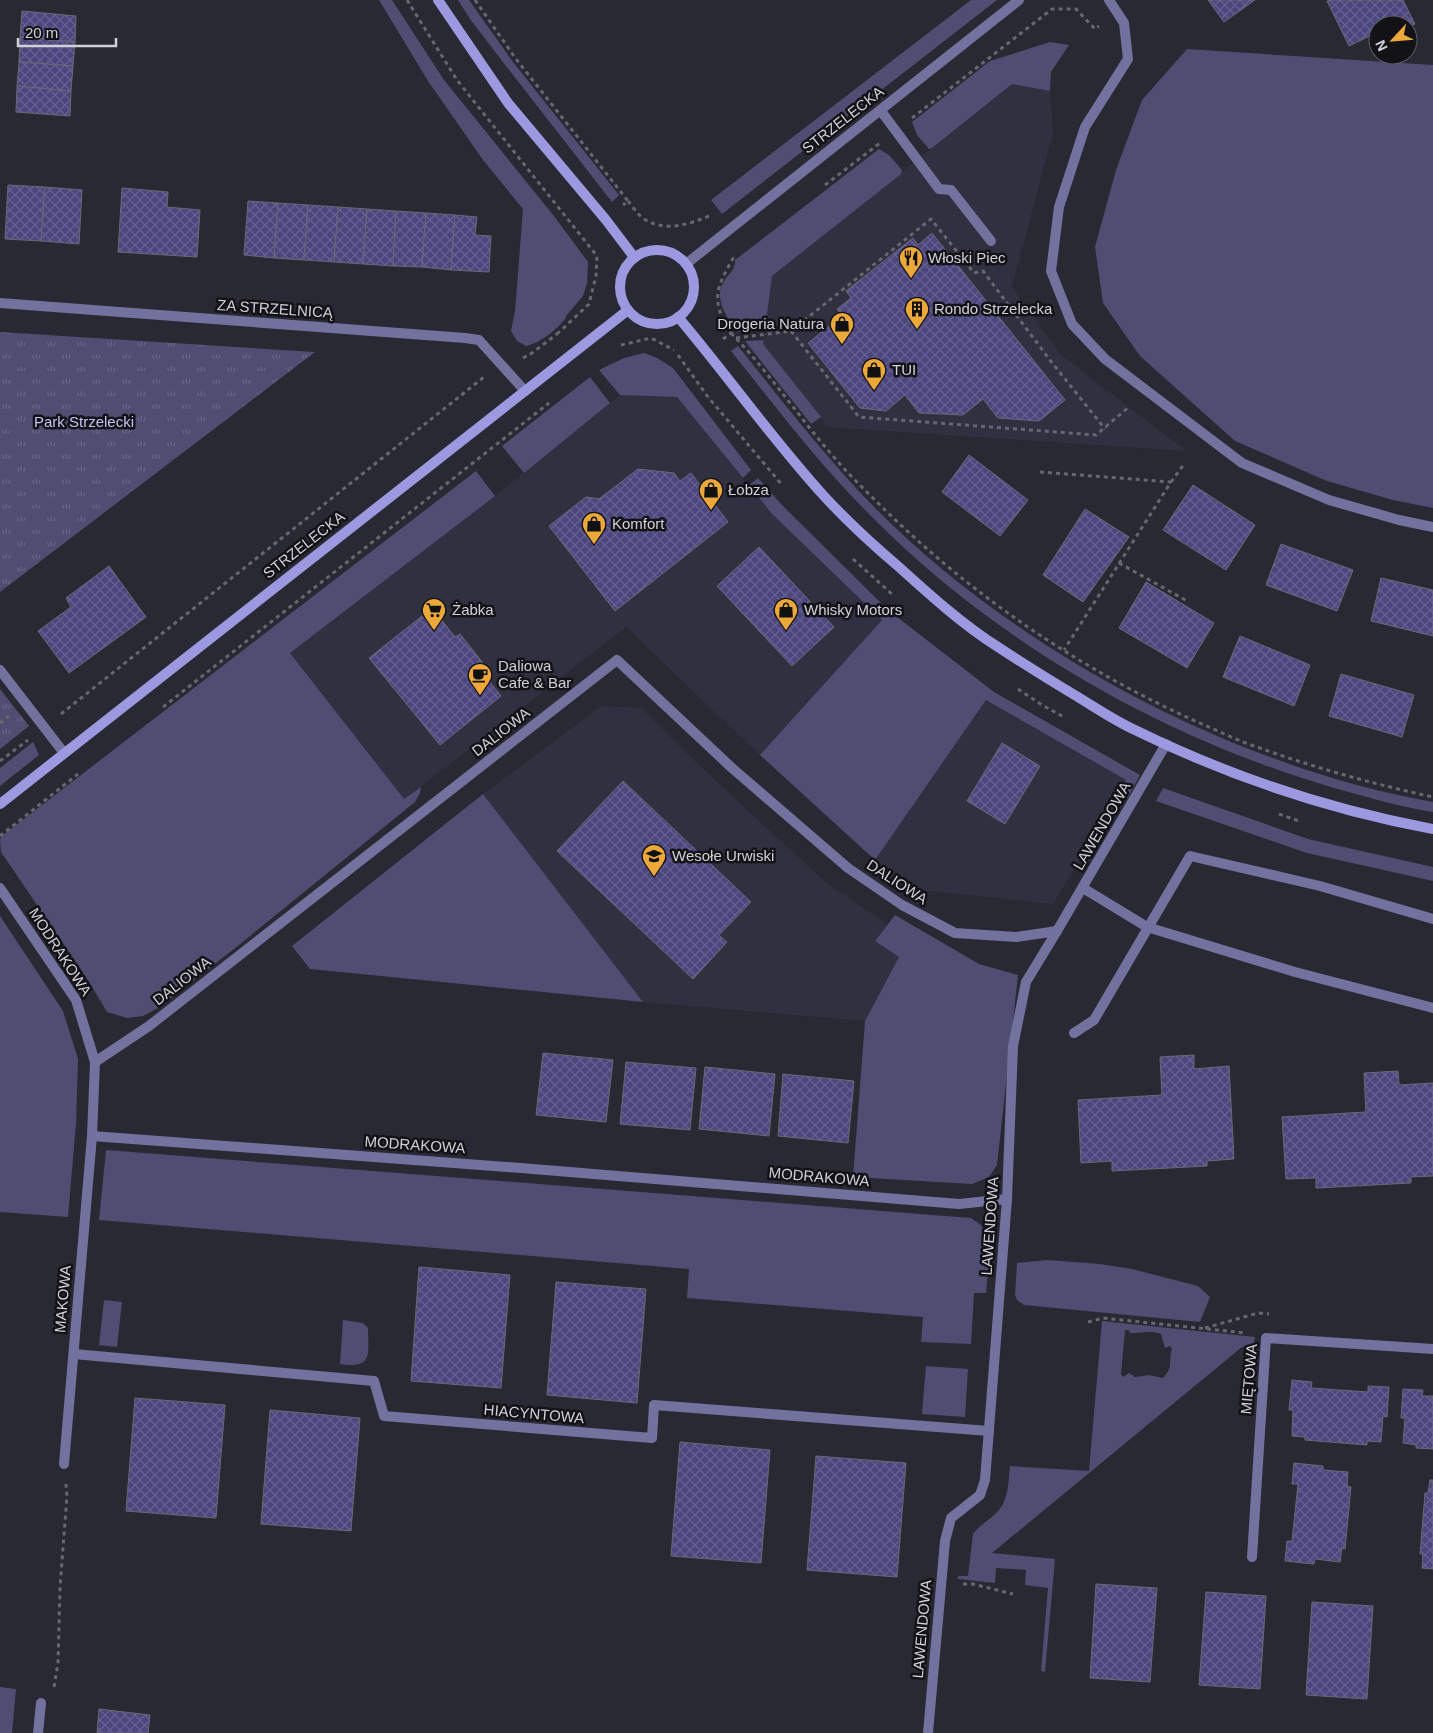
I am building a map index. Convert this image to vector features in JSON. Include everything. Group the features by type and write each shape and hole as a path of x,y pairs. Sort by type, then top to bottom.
{"street":[{"path":"438,0 508,102 606,220 634,257"},
{"name":"STRZELECKA","path":"686,264 1019,0"},
{"path":"1109,0 1124,23 1128,59 1085,127 1059,207 1051,271 1072,324 1105,359 1242,462 1329,500 1399,520 1433,527"},
{"path":"881,110 939,189 951,190 991,241"},
{"path":"655,250 667,251 677,256 686,264 694,286 692,298 687,308 678,317 668,322 657,324 641,320 628,310 622,300 619,288 623,271 634,257 644,252 655,250"},
{"name":"ZA STRZELNICĄ","path":"0,303 479,340 525,390"},
{"name":"STRZELECKA","path":"0,804 628,310"},
{"path":"678,317 707,351 767,431 825,498 931,596 996,646 1132,729 1166,744 1268,786 1404,824 1433,829"},
{"name":"DALIOWA","path":"95,1062 149,1026 617,660 739,774 848,868 902,905 955,933 1016,936 1057,932"},
{"path":"0,670 46,726 64,753"},
{"name":"LAWENDOWA","path":"928,1733 945,1541 951,1518 980,1495 985,1480 1007,1198 1014,1046 1026,982 1166,744"},
{"path":"1074,1033 1094,1020 1190,856 1320,886 1433,919"},
{"name":"MODRAKOWA","path":"0,888 76,1000 95,1062 92,1136 521,1168 959,1204 1007,1198"},
{"path":"1083,888 1147,927 1295,972 1433,1008"},
{"name":"MAKOWA","path":"64,1464 92,1136"},
{"name":"MIĘTOWA","path":"1252,1557 1266,1338 1433,1349"},
{"name":"HIACYNTOWA","path":"74,1354 374,1381 384,1416 453,1422 652,1438 654,1405 989,1431"},
{"path":"38,1733 41,1703"}],"path":[{"path":"475,0 516,59 628,201 606,220"},
{"path":"736,338 791,331 931,219 974,273 983,271 1104,429"},
{"path":"791,331 859,417 1096,435 1147,391"},
{"path":"731,333 833,457 882,507 943,562 992,601 1064,650 1123,686 1252,746 1317,767 1433,797"},
{"path":"0,761 482,378 503,366 532,354 557,334"},
{"path":"1064,650 1184,464"},
{"path":"1040,472 1171,482"},
{"path":"1119,563 1190,602"},
{"path":"1088,1322 1103,1318 1251,1333 1266,1338"},
{"path":"58,1695 54,1686 58,1663 60,1587 67,1496 64,1464"},
{"path":"941,1583 973,1584 1013,1594"}],"shaded area":[{"path":"1012,84 1050,91 1053,133 1012,287 1061,355 1186,451 828,427 763,344 772,276"},
{"path":"620,395 677,397 772,514 882,620 760,755 626,627 404,800 290,653 495,496"},
{"path":"986,700 1127,781 1053,904 921,890 875,860"},
{"path":"602,706 641,708 683,750 824,881 887,924 875,941 899,957 865,1021 643,1002 483,794"}],"green space":[{"path":"379,0 392,0 444,80 554,216 588,262 587,283 583,296 558,327 538,342 526,346 517,341 511,331 515,311 523,209 483,160 428,81"},
{"path":"458,0 469,0 513,62 619,195 612,202 470,19"},
{"path":"971,0 997,0 722,214 711,200"},
{"path":"1050,42 1069,45 1051,72 1050,91 1012,84 932,148 929,149 917,135 912,122 990,61"},
{"path":"1187,49 1368,61 1368,65 1433,65 1433,508 1393,500 1327,481 1235,441 1140,356 1103,303 1095,247 1116,170 1142,100"},
{"path":"879,149 889,155 902,170 901,174 772,276 765,330 737,332 723,308 720,294 721,287 733,269 735,260"},
{"name":"Park Strzelecki","path":"0,332 315,352 0,592"},
{"path":"764,340 763,344 821,417 811,424 745,341"},
{"path":"738,346 822,450 876,509 933,561 995,610 1062,655 1134,696 1207,732 1282,762 1358,785 1433,802 1433,812 1341,790 1276,769 1211,744 1148,715 1086,681 1027,645 971,604 918,560 868,513 814,454 731,351"},
{"path":"644,353 657,358 673,368 751,470 743,478 677,397 620,395 599,370 624,358"},
{"path":"590,377 610,403 524,473 502,446"},
{"path":"476,471 495,496 290,653 404,799 421,787 415,802 158,1008 143,1016 127,1018 107,1012 88,980 1,852 0,839"},
{"path":"758,478 781,504 888,610 994,692 1140,775 1127,799 1118,795 1126,780 986,700 875,860 760,755 882,620 772,514 749,485"},
{"path":"0,689 29,726 0,749"},
{"path":"33,742 39,755 0,786 0,768"},
{"path":"1163,788 1308,839 1433,867 1433,881 1307,853 1156,801"},
{"path":"483,794 643,1002 310,969 292,946"},
{"path":"895,915 979,964 1018,975 997,1165 989,1177 972,1184 853,1177 865,1021 899,957 875,941"},
{"path":"0,916 63,1011 78,1059 76,1123 68,1217 0,1212"},
{"path":"106,1150 971,1218 981,1225 991,1242 986,1293 974,1293 971,1344 921,1342 923,1317 687,1298 689,1269 99,1220"},
{"path":"1048,1260 1100,1264 1132,1269 1198,1286 1210,1297 1200,1322 1024,1305 1017,1300 1015,1295 1017,1263"},
{"path":"104,1300 122,1302 117,1347 99,1345"},
{"path":"343,1320 363,1323 368,1328 368,1352 364,1362 351,1365 340,1364"},
{"path":"1102,1321 1255,1337 1253,1347 1242,1347 992,1553 1055,1559 1045,1672 1041,1671 1048,1588 1025,1585 1026,1570 996,1568 995,1583 958,1579 958,1576 968,1576 973,1534 998,1511 1005,1499 1010,1466 1089,1471","holes":["1125,1330 1129,1330 1130,1333 1150,1332 1161,1334 1165,1348 1170,1346 1172,1349 1170,1367 1163,1378 1149,1375 1135,1377 1129,1373 1123,1377 1121,1374"]},
{"path":"926,1366 968,1369 965,1417 922,1414"},
{"path":"0,1687 16,1689 12,1733 0,1733"}],"building":[{"path":"1208,0 1255,0 1224,22"},
{"path":"1403,0 1410,15 1368,15 1368,37 1349,46 1327,1"},
{"path":"22,11 76,16 75,42 20,37"},
{"path":"20,37 75,42 73,66 19,62"},
{"path":"19,62 73,66 71,91 17,86"},
{"path":"17,86 71,91 70,116 16,112"},
{"path":"8,185 45,187 41,241 5,239"},
{"path":"45,187 82,190 79,244 41,241"},
{"path":"122,188 168,192 167,207 200,210 197,257 118,252"},
{"path":"248,201 278,203 274,258 244,255"},
{"path":"278,203 308,205 304,260 274,258"},
{"path":"308,205 338,207 334,262 304,260"},
{"path":"338,207 367,209 363,264 334,262"},
{"path":"367,209 396,211 393,266 363,264"},
{"path":"396,211 426,213 422,267 393,266"},
{"path":"426,213 455,215 451,270 422,267"},
{"path":"455,215 477,217 475,235 491,236 489,272 451,270"},
{"name":"Rondo Strzelecka","path":"932,233 1065,400 1039,421 998,418 983,399 963,415 919,413 905,395 886,411 860,408 808,343 842,316 837,309 851,298 846,291 913,238 918,245"},
{"path":"969,455 1028,500 1000,536 942,492"},
{"path":"638,469 674,473 680,481 691,473 728,522 615,611 549,526 586,497 599,499"},
{"path":"1193,485 1255,525 1226,570 1163,530"},
{"path":"1085,509 1129,537 1083,602 1043,575"},
{"path":"1281,544 1353,570 1337,611 1266,585"},
{"path":"759,547 834,627 792,666 717,586"},
{"path":"109,566 146,617 69,673 38,631 71,607 66,598"},
{"path":"1381,578 1433,590 1433,636 1371,621"},
{"path":"1146,582 1214,623 1187,668 1119,628"},
{"path":"432,608 455,637 460,634 483,663 478,667 501,696 440,745 369,658"},
{"path":"1240,636 1310,665 1294,706 1223,677"},
{"path":"1341,674 1414,695 1402,737 1329,716"},
{"path":"1002,743 1040,766 1005,824 967,801"},
{"name":"Wesołe Urwiski","path":"623,781 751,902 719,935 727,942 693,979 557,851"},
{"path":"543,1053 613,1060 606,1122 536,1115"},
{"path":"1194,1055 1194,1069 1229,1066 1234,1159 1207,1161 1207,1166 1112,1171 1112,1161 1081,1163 1078,1100 1162,1095 1160,1057"},
{"path":"626,1062 696,1068 690,1130 620,1124"},
{"path":"705,1067 775,1074 769,1136 699,1129"},
{"path":"1398,1071 1399,1085 1433,1083 1433,1176 1411,1177 1411,1183 1316,1188 1316,1178 1286,1179 1282,1117 1366,1112 1364,1073"},
{"path":"783,1074 854,1081 848,1143 778,1136"},
{"path":"419,1267 510,1275 501,1388 411,1381"},
{"path":"556,1282 646,1289 637,1403 547,1395"},
{"path":"1292,1380 1312,1382 1311,1388 1368,1392 1368,1386 1389,1387 1387,1417 1383,1416 1381,1442 1367,1441 1367,1445 1305,1440 1305,1437 1292,1436 1293,1410 1289,1410"},
{"path":"1403,1389 1423,1390 1422,1396 1433,1396 1433,1449 1416,1448 1416,1445 1403,1443 1405,1418 1401,1418"},
{"path":"135,1398 225,1405 216,1518 126,1511"},
{"path":"270,1410 360,1418 351,1531 261,1524"},
{"path":"680,1442 770,1450 761,1563 671,1556"},
{"path":"816,1456 906,1463 897,1577 807,1570"},
{"path":"1294,1463 1323,1466 1323,1470 1348,1472 1347,1486 1351,1487 1345,1549 1342,1548 1340,1562 1315,1559 1314,1564 1285,1561 1287,1541 1292,1541 1298,1484 1292,1484"},
{"path":"1430,1480 1433,1480 1433,1569 1422,1568 1423,1554 1420,1554 1425,1493 1428,1493"},
{"path":"1096,1584 1157,1588 1150,1682 1090,1678"},
{"path":"1206,1592 1266,1596 1260,1689 1199,1685"},
{"path":"1312,1602 1373,1606 1367,1699 1306,1695"},
{"path":"99,1709 150,1715 148,1733 97,1733"}],"place":[{"name":"Włoski Piec","path":"911,279"},
{"name":"Rondo Strzelecka","path":"917,330"},
{"name":"Drogeria Natura","path":"842,345"},
{"name":"TUI","path":"874,391"},
{"name":"Łobza","path":"711,511"},
{"name":"Komfort","path":"594,545"},
{"name":"Żabka","path":"434,631"},
{"name":"Whisky Motors","path":"786,631"},
{"name":"Daliowa Cafe & Bar","path":"480,696"},
{"name":"Wesołe Urwiski","path":"654,877"}]}
